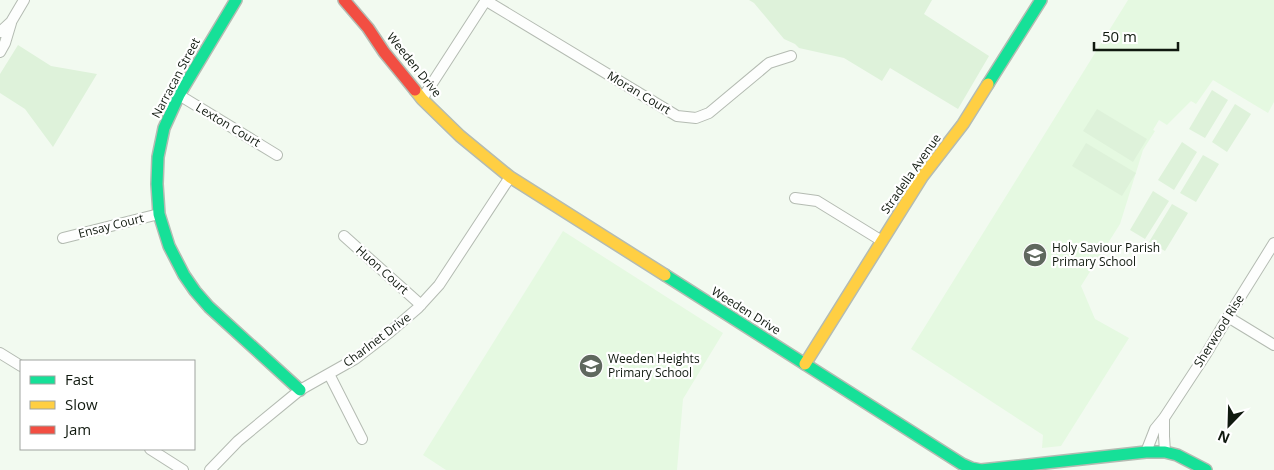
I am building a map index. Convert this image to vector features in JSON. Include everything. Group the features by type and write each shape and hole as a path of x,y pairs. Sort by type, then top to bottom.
{"street":[{"path":"0,52 5,43 11,22 24,0"},
{"name":"Narracan Street","path":"236,0 179,95 164,128 158,157 159,214 169,246 184,275 195,291 209,307 300,390"},
{"name":"Weeden Drive","path":"344,0 368,28 384,52 422,99 460,136 510,177 804,364 960,467 981,470 1146,452 1165,452 1177,454 1206,470"},
{"path":"422,99 486,0"},
{"name":"Moran Court","path":"486,0 677,116 696,118 709,113 769,63 791,56"},
{"name":"Stradella Avenue","path":"804,364 922,178 963,124 1041,0"},
{"path":"0,32 11,22"},
{"name":"Lexton Court","path":"179,95 278,155"},
{"name":"Charlnet Drive","path":"210,470 238,442 300,390 369,349 421,305 439,285 510,177"},
{"path":"795,198 817,201 882,241"},
{"name":"Ensay Court","path":"63,238 159,214"},
{"name":"Huon Court","path":"344,236 421,305"},
{"name":"Sherwood Rise","path":"1146,452 1155,429 1164,418 1274,243"},
{"path":"1228,317 1274,346"},
{"path":"0,352 20,365"},
{"path":"329,374 362,439"},
{"path":"1164,418 1165,452"},
{"path":"152,450 183,470"}],"shaded area":[{"path":"749,0 932,0 924,14 989,56 958,109 890,68 882,81 844,58 799,48 784,39 754,3"},
{"name":"Holy Saviour Parish Primary School","path":"1128,0 1274,0 1274,102 1268,113 1213,80 1196,104 1191,101 1167,125 1159,120 1153,130 1155,131 1143,150 1120,224 1081,286 1095,319 1129,338 1061,446 1042,448 1043,435 911,349"},
{"path":"18,45 51,66 97,74 53,147 25,109 0,93 0,74"},
{"path":"1212,90 1228,100 1205,138 1189,129"},
{"path":"1235,104 1251,114 1227,152 1212,142"},
{"path":"1097,109 1147,139 1133,162 1083,131"},
{"path":"1182,142 1197,152 1174,190 1158,180"},
{"path":"1086,143 1136,173 1122,196 1072,166"},
{"path":"1203,155 1219,164 1196,202 1180,193"},
{"path":"1153,191 1169,201 1145,239 1130,230"},
{"path":"1172,204 1188,213 1165,251 1149,242"},
{"name":"Weeden Heights Primary School","path":"563,231 723,333 683,399 677,470 446,470 423,455"}],"traffic: fast":[{"path":"236,0 179,95 164,128 158,157 159,214 169,246 184,275 195,291 209,307 300,390"},
{"path":"988,84 1041,0"},
{"path":"665,275 971,468 981,470 1146,452 1165,452 1177,455 1206,470"}],"traffic: slow":[{"path":"805,364 922,177 963,124 988,84"},
{"path":"415,90 460,136 510,177 665,275"}],"traffic: jam":[{"path":"344,0 368,28 384,52 415,90"}],"place":[{"name":"Holy Saviour Parish Primary School","path":"1035,255"},
{"name":"Weeden Heights Primary School","path":"591,366"}]}
